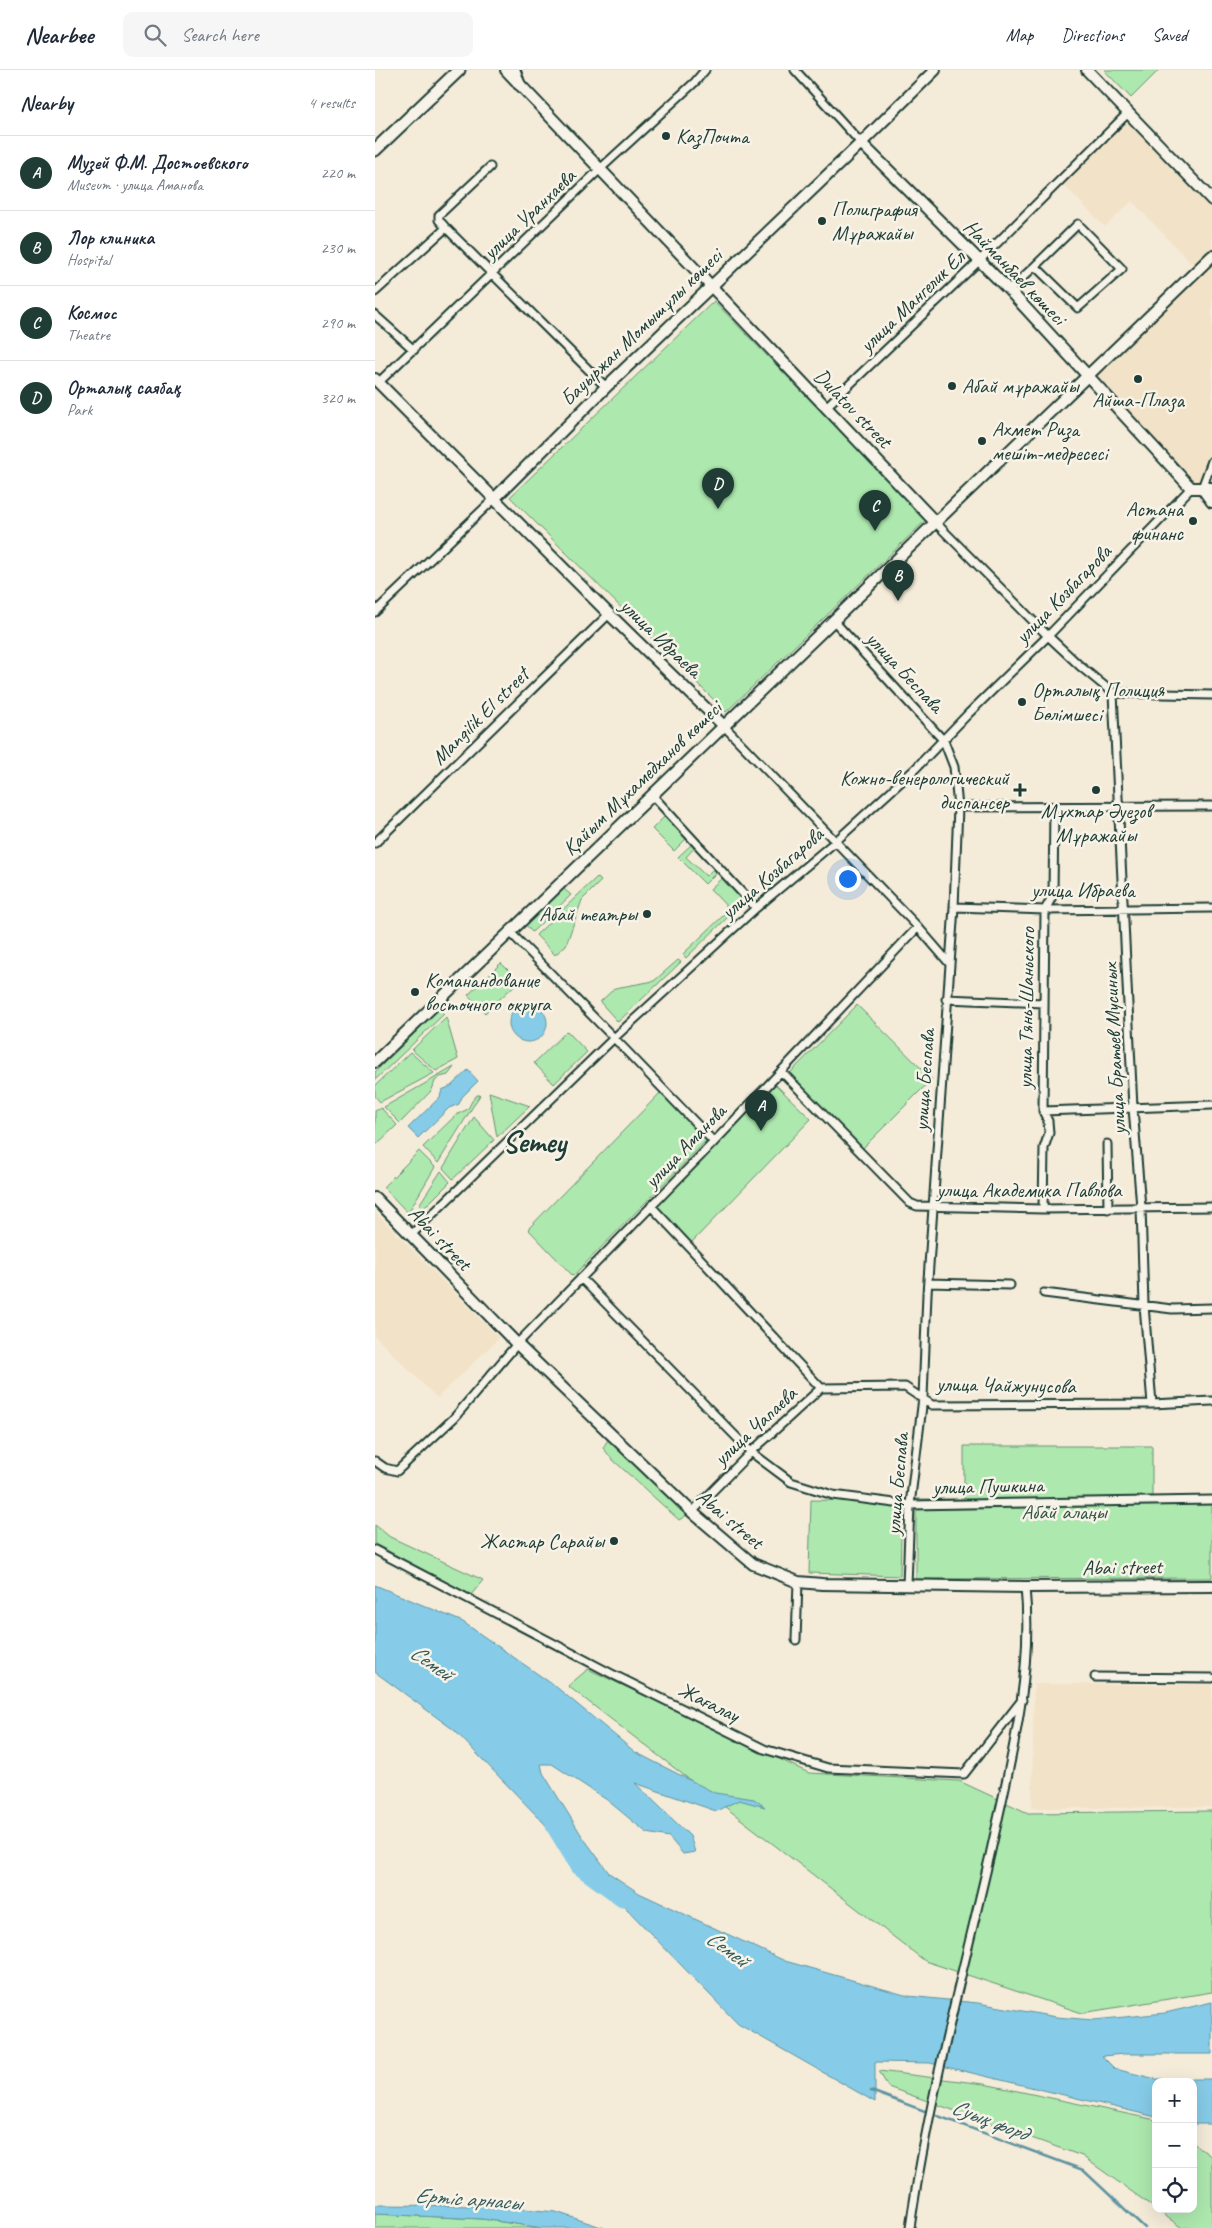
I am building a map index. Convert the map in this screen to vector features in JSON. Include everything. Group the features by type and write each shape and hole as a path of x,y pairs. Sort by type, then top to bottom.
{"main road":[{"path":"375,150 459,70"},
{"path":"514,70 519,84"}],"street":[{"name":"Dulatov street","path":"505,70 935,522 1048,636 1113,693"},
{"name":"улица Уранхаева","path":"377,381 414,350 600,169 695,82 705,70"},
{"name":"Найманбаев көшесі","path":"795,70 861,143 1009,290 1089,375 1201,488 1212,502"},
{"name":"Бауыржан Момышұлы көшесі","path":"375,612 494,499 606,387 935,70"},
{"path":"1087,70 1212,200"},
{"name":"улица Мангелик Ел","path":"826,407 979,261 1128,113"},
{"path":"490,167 439,215 439,220 606,387"},
{"path":"1009,290 1078,224 1122,268 1078,308 1035,266"},
{"path":"375,292 445,228"},
{"name":"Қайым Мұхамедханов көшесі","path":"375,1062 1212,256"},
{"path":"375,314 414,350"},
{"name":"улица Ибраева","path":"377,381 609,614 725,726 918,927 950,964"},
{"name":"улица Козбагарова","path":"411,1235 614,1038 756,908 836,841 944,741 968,714 1201,488 1212,460"},
{"name":"Mangilik El street","path":"375,843 609,614"},
{"name":"улица Беспава","path":"834,621 944,741 954,767 958,807 954,907 946,999 928,1283 923,1398 910,1505 907,1585"},
{"path":"1113,693 1212,695"},
{"name":"улица Братьев Мусиных","path":"1113,693 1133,1108 1141,1207 1144,1305 1152,1404"},
{"path":"652,795 756,908"},
{"path":"958,807 1212,806"},
{"name":"улица Тянь-Шаньского","path":"1043,1209 1044,1148 1049,1133 1048,1121 1043,1111 1045,910 1053,894 1054,808"},
{"name":"улица Ибраева","path":"954,907 1045,910 1212,908"},
{"name":"улица Аманова","path":"375,1461 385,1468 397,1471 454,1418 517,1344 714,1142 918,927"},
{"path":"509,932 714,1142"},
{"path":"946,999 1044,1003"},
{"name":"улица Академика Павлова","path":"781,1071 910,1203 933,1208 1108,1209 1212,1207"},
{"path":"1043,1111 1212,1105"},
{"path":"1107,1144 1108,1209"},
{"name":"Abai street","path":"375,1198 517,1344 692,1512 753,1564 798,1582 907,1585 1212,1586"},
{"path":"651,1206 821,1388"},
{"name":"улица Пушкина","path":"581,1278 751,1452 791,1482 833,1495 910,1505 1212,1500"},
{"path":"928,1283 1010,1286"},
{"path":"1044,1293 1173,1309 1212,1308"},
{"name":"улица Чайжунусова","path":"821,1388 905,1387 932,1405 1152,1404 1212,1401"},
{"name":"улица Чапаева","path":"692,1512 751,1452 821,1388"},
{"name":"Жағалау","path":"375,1550 613,1675 756,1744 828,1768 964,1774 1021,1700"},
{"path":"796,1640 798,1582"},
{"path":"910,2228 920,2158 1005,1789 1021,1700 1028,1616 1025,1586"},
{"path":"1095,1677 1212,1678"}],"shaded area":[{"path":"1128,122 1212,209 1212,249 1194,266 1132,201 1105,227 1063,184"},
{"path":"1212,262 1212,482 1196,482 1093,375"},
{"path":"375,1212 499,1338 437,1398 375,1336"},
{"path":"1034,1684 1212,1685 1212,1807 1032,1808"}],"green space":[{"path":"1104,70 1159,70 1131,98"},
{"path":"714,301 926,520 726,712 510,497"},
{"path":"665,816 687,838 674,851 652,829"},
{"path":"693,843 695,847 686,857 706,876 715,867 719,870 705,884 678,857"},
{"path":"597,877 601,881 582,900 566,945 555,955 536,935"},
{"path":"723,877 745,899 732,912 710,889"},
{"path":"564,889 571,895 532,932 526,925"},
{"path":"725,914 728,917 686,958 683,954"},
{"path":"678,960 681,962 618,1022 600,1002 615,988 654,981"},
{"path":"501,963 519,981 485,1013 468,995"},
{"path":"857,1005 932,1079 862,1149 787,1076"},
{"path":"439,1009 444,1014 375,1080 375,1072"},
{"path":"446,1017 458,1059 436,1071 412,1050"},
{"path":"567,1031 587,1052 554,1084 534,1063"},
{"path":"410,1052 434,1073 380,1102 375,1096 375,1086"},
{"path":"454,1067 448,1075 440,1077 435,1081 432,1090 400,1123 384,1107"},
{"path":"775,1084 811,1119 691,1243 655,1208"},
{"path":"489,1092 530,1106 497,1137"},
{"path":"661,1092 708,1139 573,1276 528,1229"},
{"path":"477,1095 480,1095 438,1163 423,1147 456,1115 468,1109"},
{"path":"381,1108 397,1125 375,1146 375,1111"},
{"path":"474,1117 494,1140 453,1179 443,1168"},
{"path":"419,1151 435,1167 408,1213 383,1187"},
{"path":"441,1171 450,1182 423,1209 419,1205"},
{"path":"610,1436 692,1512 679,1520 613,1460 603,1448"},
{"name":"Абай алаңы","path":"964,1446 1152,1446 1152,1498 1212,1498 1212,1578 916,1579 916,1499 964,1499"},
{"path":"811,1500 902,1502 900,1576 809,1573"},
{"path":"375,1525 390,1537 483,1580 471,1595 375,1544"},
{"path":"588,1669 809,1773 959,1781 1028,1813 1212,1811 1212,1992 1082,2013 925,1961 568,1686"},
{"path":"879,2071 984,2084 1152,2119 1152,2206 1082,2156 888,2087"},
{"path":"1197,2146 1212,2157 1212,2228 1182,2228 1161,2213 1197,2213"},
{"path":"375,2214 482,2219 542,2228 375,2228"}],"water":[{"path":"528,1004 541,1010 547,1023 541,1036 528,1042 515,1036 509,1023 515,1010"},
{"path":"468,1070 478,1081 462,1097 459,1104 449,1108 418,1138 408,1128 440,1097 442,1090 451,1086"},
{"path":"375,1585 463,1622 555,1686 635,1752 715,1793 754,1799 765,1807 739,1800 716,1811 635,1783 690,1836 695,1852 683,1854 669,1837 647,1833 607,1800 552,1764 541,1764 543,1773 582,1836 609,1873 639,1893 785,1961 908,1996 978,2003 1056,2017 1094,2020 1165,2013 1212,2002 1212,2054 1124,2054 1102,2056 1115,2069 1152,2078 1152,2116 930,2063 875,2062 875,2102 738,2024 454,1730 375,1672"},
{"path":"1197,2079 1212,2079 1212,2124 1197,2124"},
{"path":"375,2205 492,2206 556,2212 604,2228 542,2228 482,2219 375,2214"}],"waterway":[{"name":"Семей","path":"553,1826 578,1867 622,1899"},
{"name":"Суық форд","path":"871,2091 1083,2170 1145,2228"}],"place":[{"name":"КазПочта","path":"666,136"},
{"name":"Полиграфия Мұражайы","path":"822,221"},
{"name":"Айша-Плаза","path":"1138,379"},
{"name":"Абай мұражайы","path":"952,386"},
{"name":"Ахмет Риза мешіт-медресесі","path":"982,441"},
{"name":"Орталық саябақ","path":"718,509"},
{"name":"Астана финанс","path":"1193,521"},
{"name":"Космос","path":"875,531"},
{"name":"Лор клиника","path":"898,601"},
{"name":"Орталық Полиция Бөлімшесі","path":"1022,702"},
{"name":"Кожно-венерологический диспансер","path":"1020,790"},
{"name":"Мұхтар Әуезов Мұражайы","path":"1096,790"},
{"name":"Абай театры","path":"647,914"},
{"name":"Команандование восточного округа","path":"415,992"},
{"name":"Музей Ф.М. Достоевского","path":"761,1131"},
{"name":"Жастар Сарайы","path":"614,1541"}],"district":[{"name":"Semey","path":"534,1141"}],"water label":[{"name":"Ертіс арнасы","path":"468,2198"}]}
